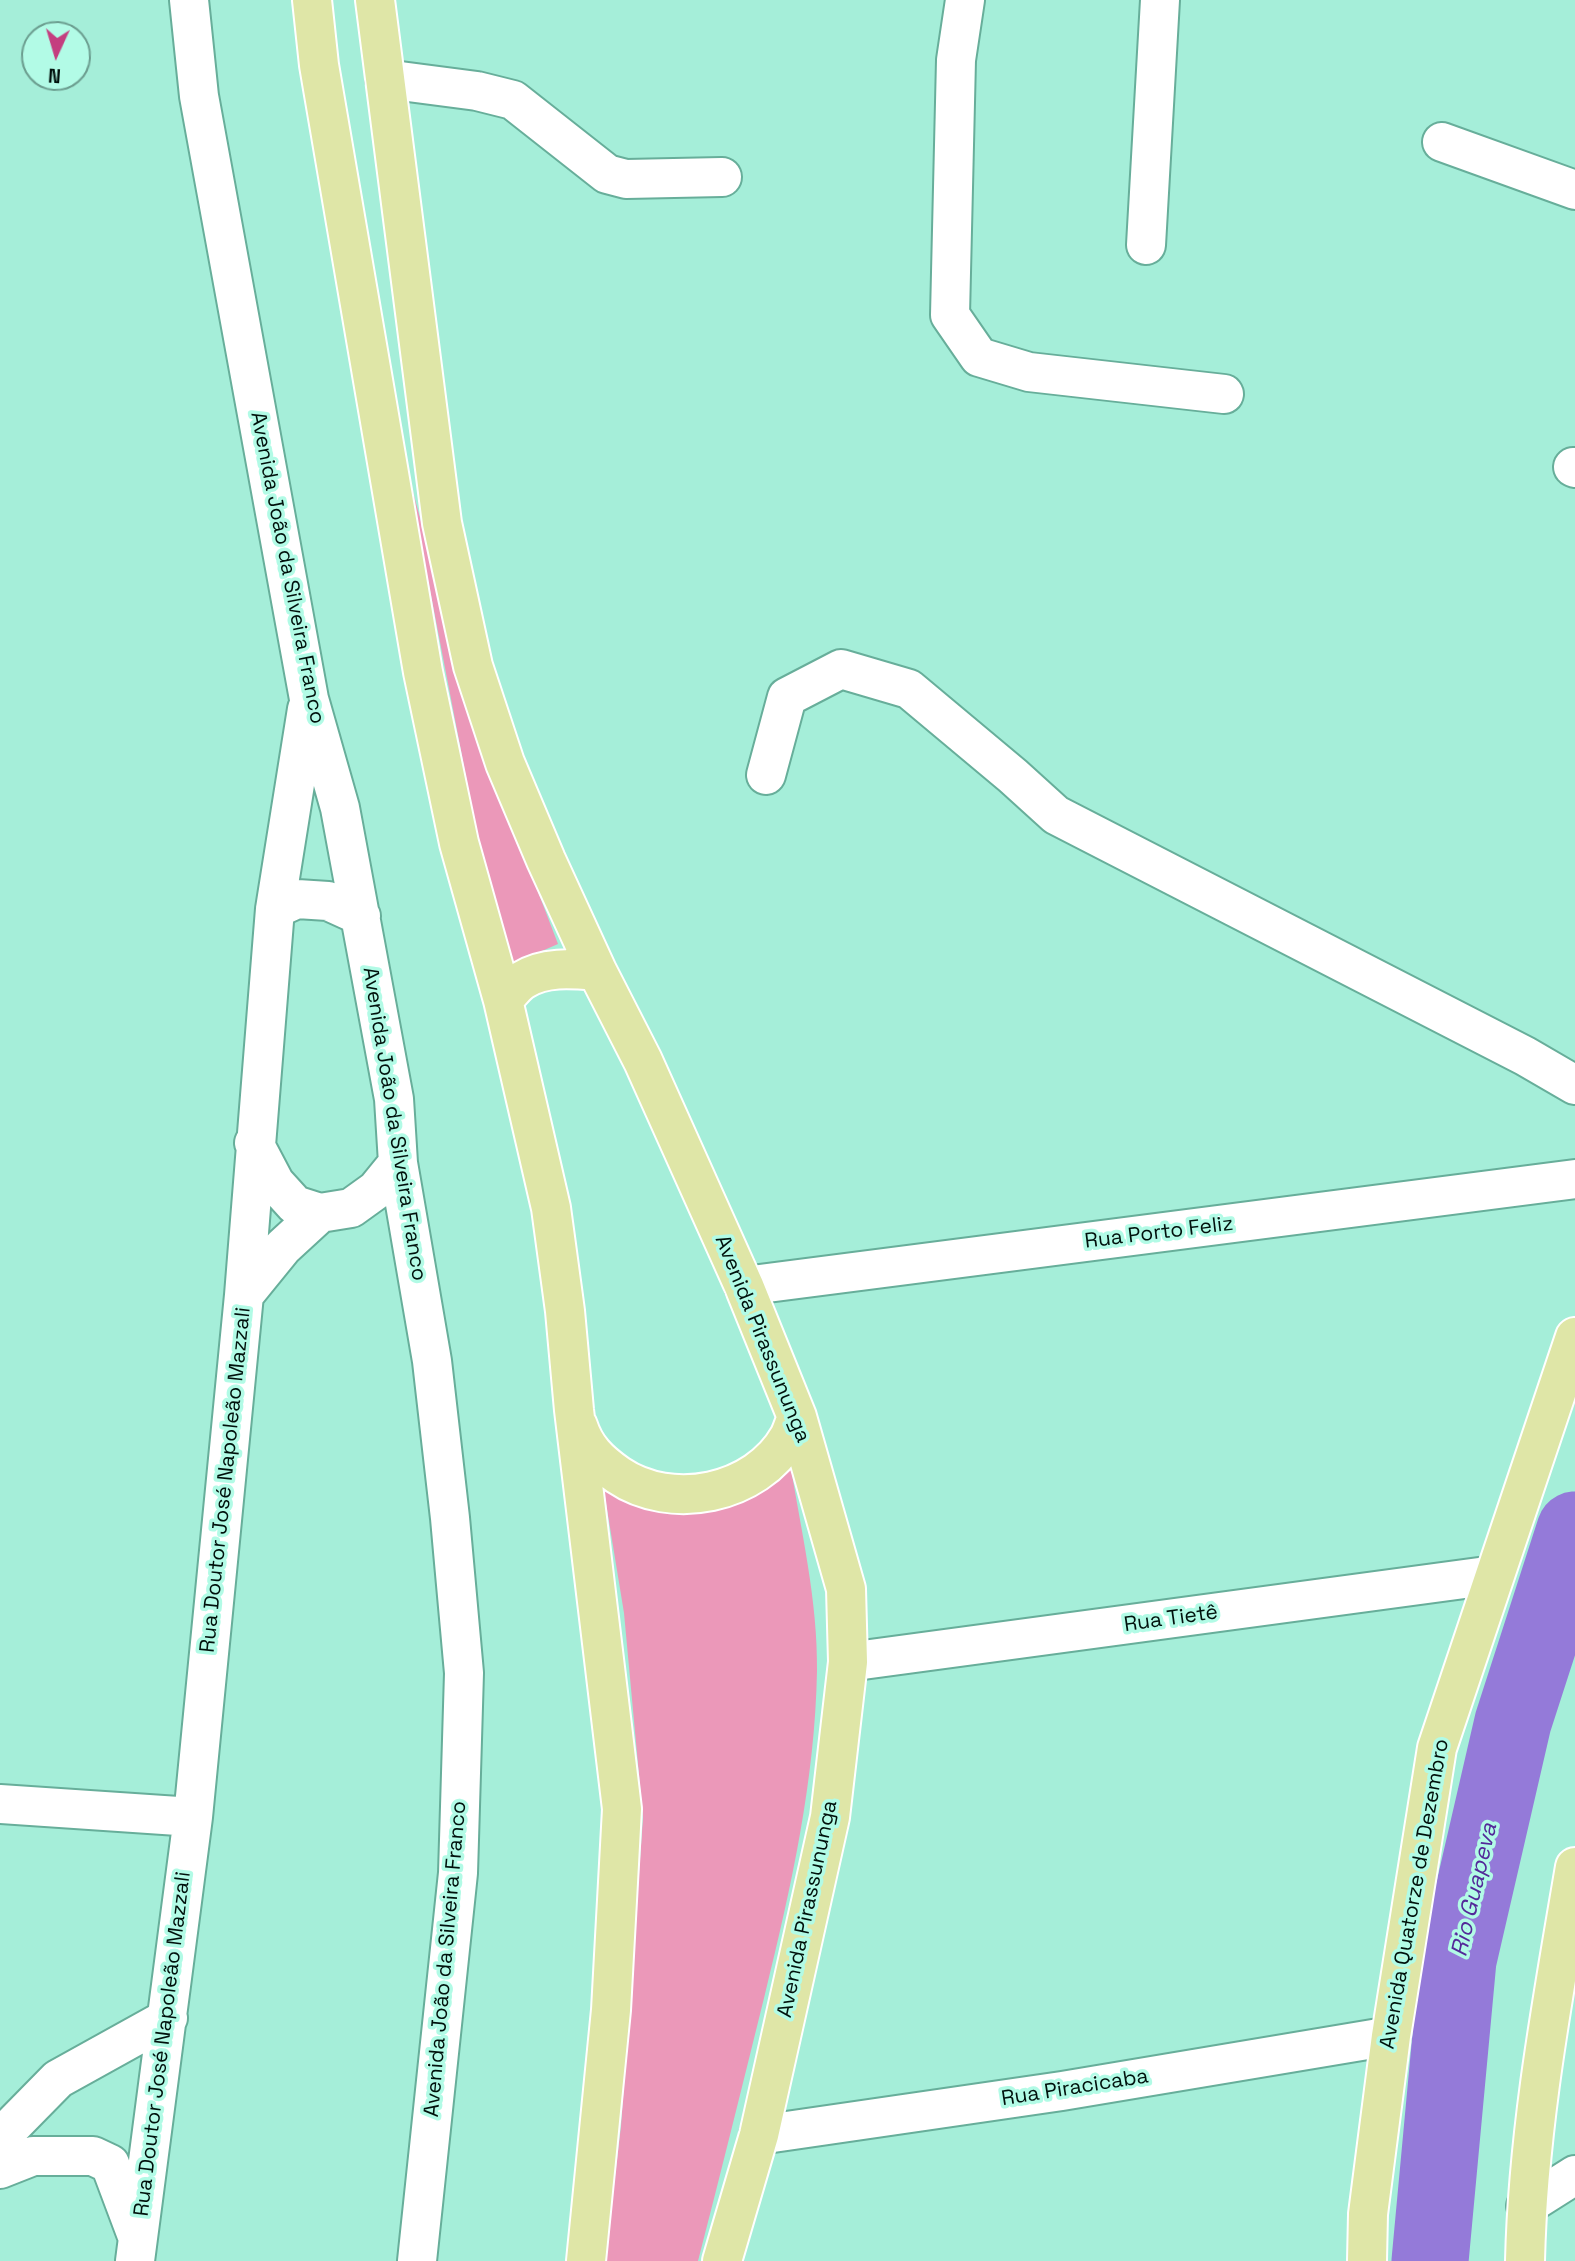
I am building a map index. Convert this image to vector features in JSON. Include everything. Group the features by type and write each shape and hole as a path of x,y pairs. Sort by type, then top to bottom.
{"main road":[{"path":"312,0 319,65 423,672 459,843 503,1000 551,1208 565,1311 574,1410 622,1809 611,2010 586,2261"},
{"name":"Avenida Pirassununga","path":"375,0 443,523 473,666 505,763 546,860 597,971 643,1061 744,1286 797,1417 846,1589 848,1662 830,1817 759,2135 722,2261"},
{"path":"503,1000 523,980 542,972 568,969 597,971"},
{"name":"Avenida Quatorze de Dezembro","path":"1367,2261 1368,2214 1391,2036 1437,1748 1575,1337"},
{"path":"574,1410 583,1441 609,1469 641,1487 677,1494 715,1491 749,1476 764,1466 777,1452 789,1437 797,1417"},
{"path":"1525,2261 1526,2206 1533,2134 1575,1867"}],"street":[{"name":"Avenida João da Silveira Franco","path":"189,0 199,96 309,699 340,808 394,1099 398,1163 432,1361 464,1673 458,1872 416,2261"},
{"path":"965,0 956,60 950,315 957,326 979,357 1030,372 1224,394"},
{"path":"1146,244 1160,0"},
{"path":"385,79 477,91 513,100 607,174 626,179 722,177"},
{"path":"1442,142 1575,190"},
{"path":"766,775 787,697 841,669 909,689 1056,815 1525,1056 1575,1085"},
{"name":"Rua Doutor José Napoleão Mazzali","path":"136,2250 193,1817 244,1295 254,1143 275,909 309,699"},
{"path":"275,909 297,899 328,901 360,916"},
{"path":"254,1143 275,1183 295,1205 320,1213 351,1208 376,1190 398,1163"},
{"name":"Rua Porto Feliz","path":"744,1286 1575,1179"},
{"path":"244,1295 283,1247 320,1213"},
{"name":"Rua Tietê","path":"848,1662 1494,1575"},
{"path":"0,1804 193,1817"},
{"path":"0,2138 58,2079 168,2018"},
{"name":"Rua Piracicaba","path":"759,2135 1062,2091 1391,2036"},
{"path":"0,2169 33,2156 93,2156 110,2164 136,2250"},
{"path":"1526,2206 1575,2175"}],"shaded area":[{"path":"406,466 480,740 558,944 503,968"},
{"path":"790,1462 812,1592 817,1671 807,1794 775,1954 698,2261 605,2261 621,2126 643,1818 624,1613 604,1491 633,1500"}],"waterway":[{"name":"Rio Guapeva","path":"1430,2261 1458,1960 1513,1722 1575,1530"}]}
